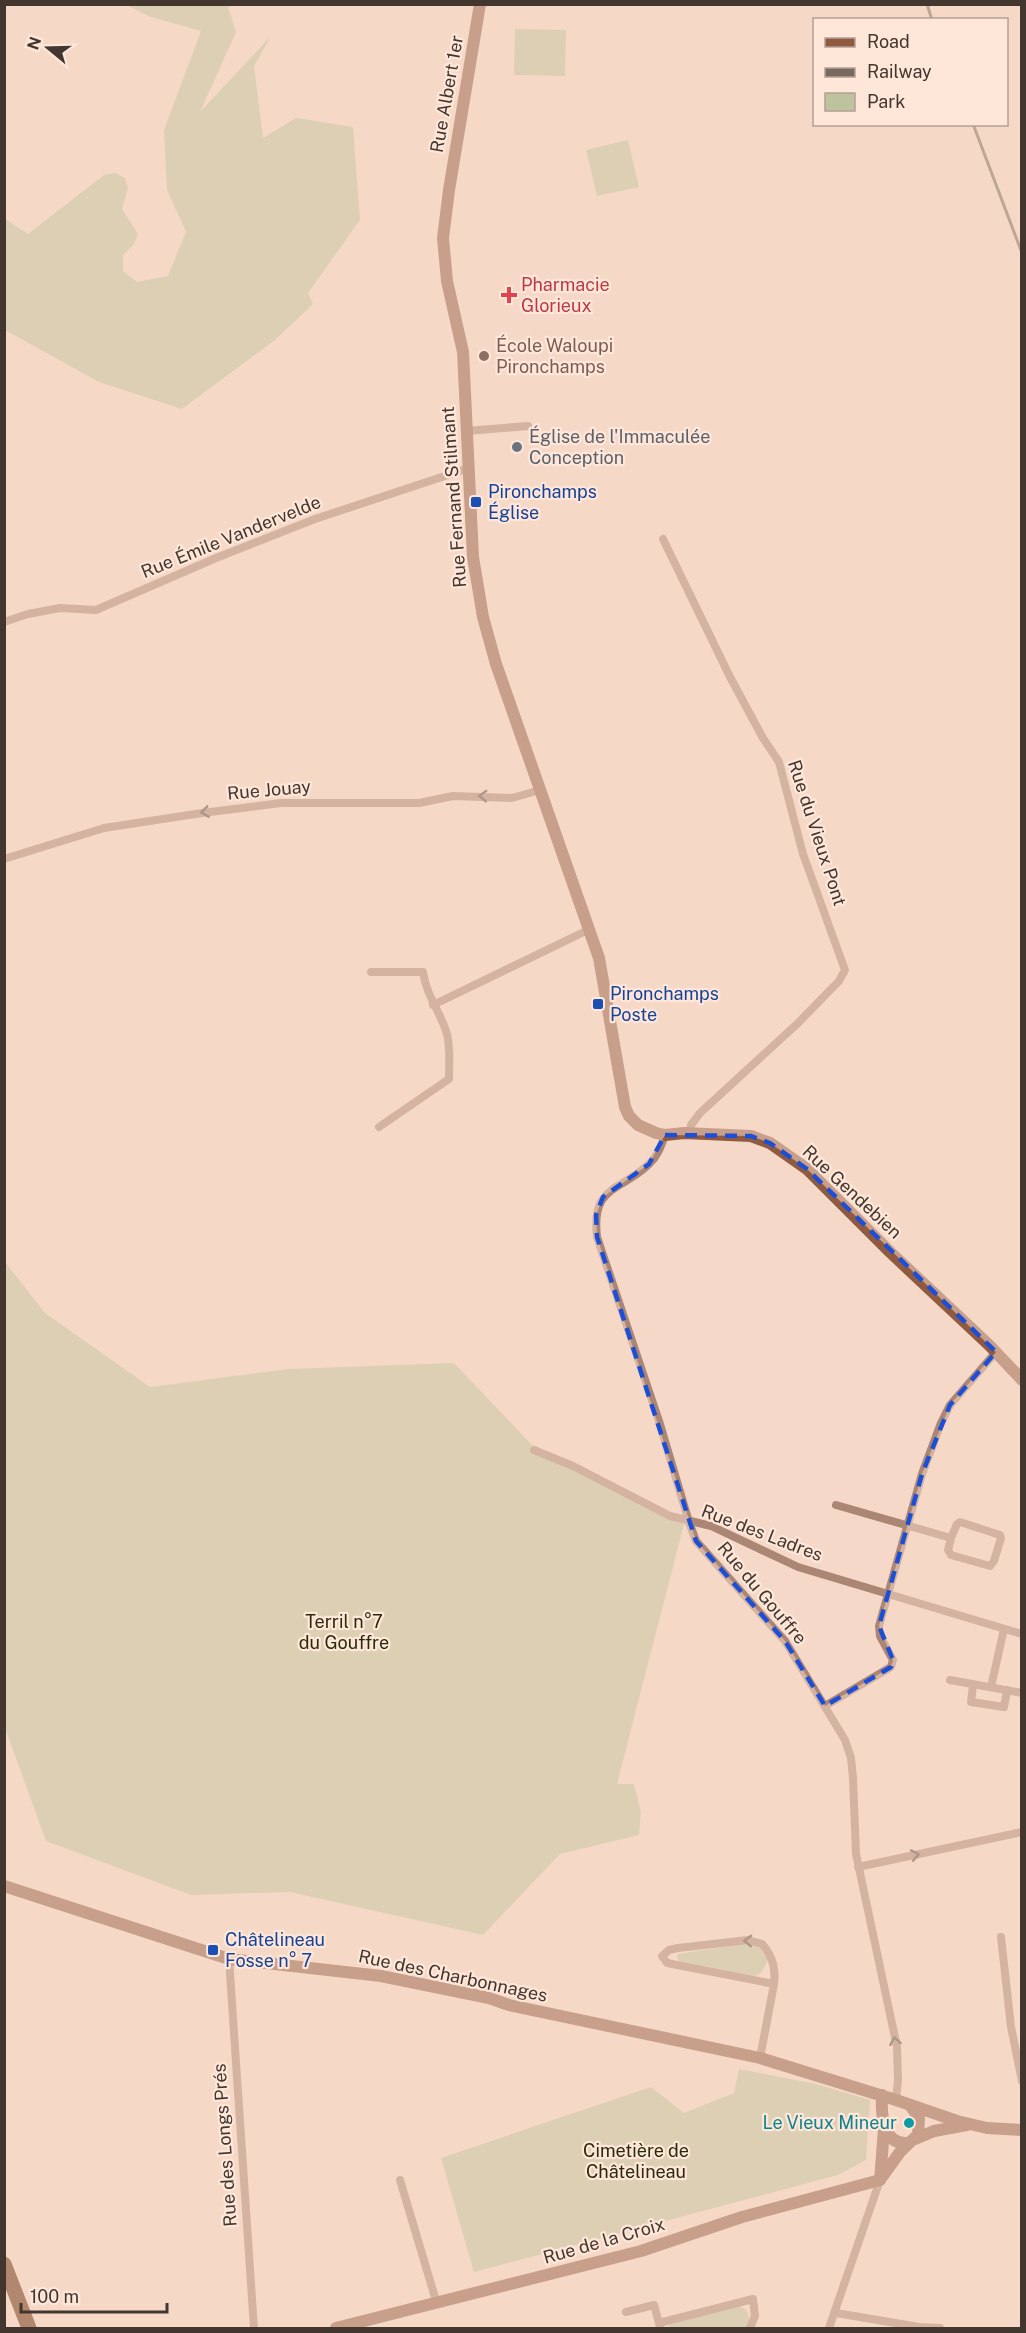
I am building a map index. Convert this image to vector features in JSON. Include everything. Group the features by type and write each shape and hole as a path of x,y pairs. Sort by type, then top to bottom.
{"highway":[{"path":"4,2264 29,2328"}],"street":[{"name":"Rue Albert 1er","path":"449,190 480,4"},
{"name":"Rue Fernand Stilmant","path":"449,190 443,238 447,281 463,352 473,557 483,617 496,664 590,929"},
{"path":"466,431 528,426"},
{"name":"Rue Émile Vandervelde","path":"4,622 28,614 60,608 96,610 216,558 315,519 469,468"},
{"name":"Rue du Vieux Pont","path":"663,539 730,677 763,738 779,762 803,854 845,970 839,981 798,1023 700,1113 691,1125 690,1134"},
{"name":"Rue Jouay","path":"4,859 92,831 202,813 281,803 419,803 453,796 512,798 540,790"},
{"path":"433,1005 590,929"},
{"name":"Rue Gendebien","path":"590,929 601,968 625,1107 629,1116 638,1125 665,1135 751,1136 770,1143 807,1169 1022,1380"},
{"path":"370,972 423,972 433,1005 447,1032 449,1079 379,1127"},
{"name":"Rue du Gouffre","path":"665,1135 661,1148 649,1164 603,1197 596,1215 600,1248 659,1421 688,1522 696,1541 785,1641 845,1740 851,1758 854,1843 858,1867 897,2047 896,2100"},
{"path":"825,1706 891,1667 893,1660 880,1636 879,1626 922,1474 950,1405 996,1353"},
{"name":"Rue des Ladres","path":"534,1450 573,1466 670,1516 711,1526 798,1567 1022,1634"},
{"path":"836,1505 951,1538"},
{"path":"960,1522 1000,1535 990,1566 951,1555 948,1550 951,1538 960,1522"},
{"path":"991,1687 1004,1629"},
{"path":"950,1680 1022,1693"},
{"path":"973,1685 971,1702 1004,1707 1007,1690"},
{"path":"858,1867 1017,1833"},
{"name":"Rue des Charbonnages","path":"4,1886 228,1959 381,1976 760,2058 971,2125"},
{"path":"1001,1937 1011,2027 1022,2081"},
{"path":"760,2058 774,1984 775,1974 767,1950 757,1941 669,1950 662,1956 667,1963 774,1984"},
{"name":"Rue des Longs Prés","path":"228,1959 254,2328"},
{"path":"829,2328 880,2180 884,2129 882,2095"},
{"path":"880,2180 894,2159 918,2135 920,2121 910,2105"},
{"path":"884,2129 894,2140 912,2141 934,2131 971,2125 1022,2130"},
{"path":"400,2180 437,2304"},
{"name":"Rue de la Croix","path":"336,2328 641,2252 742,2217 880,2180"},
{"path":"626,2312 654,2305 660,2326 753,2299 755,2316 750,2328"},
{"path":"836,2313 918,2328 940,2328"}],"highlighted area":[{"path":"665,1135 751,1136 770,1143 807,1169 996,1352 950,1405 922,1474 879,1626 893,1660 891,1667 825,1706 785,1641 696,1541 597,1237 596,1215 603,1197 649,1164"}],"green space":[{"path":"126,5 233,5 228,7 236,32 200,112 271,36 254,66 263,138 296,118 353,127 360,220 308,293 313,304 275,340 182,409 99,382 5,330 5,219 28,234 104,175 115,173 125,178 128,189 122,209 138,234 134,244 123,255 123,271 137,282 168,276 186,232 167,190 164,130 201,31 151,17"},
{"path":"515,29 566,30 565,76 514,75"},
{"path":"628,140 639,187 597,196 586,150"},
{"name":"Terril n°7 du Gouffre","path":"5,1262 45,1313 150,1387 288,1369 454,1363 532,1445 684,1524 617,1784 634,1784 641,1812 639,1835 560,1854 483,1935 290,1892 191,1895 46,1841 5,1728"},
{"path":"744,1944 759,1948 768,1960 762,1972 755,1976 679,1961 677,1956 678,1954"},
{"name":"Cimetière de Châtelineau","path":"739,2069 816,2084 870,2100 866,2160 838,2175 474,2272 441,2158 651,2087 684,2113 734,2093"},
{"path":"735,2306 744,2308 748,2313 748,2328 666,2328 669,2325"}],"railway":[{"path":"927,4 931,18"},
{"path":"974,126 1022,253"}],"place":[{"name":"Pharmacie Glorieux","path":"509,295"},
{"name":"École Waloupi Pironchamps","path":"484,356"},
{"name":"Église de l'Immaculée Conception","path":"517,447"},
{"name":"Pironchamps Église","path":"476,502"},
{"name":"Pironchamps Poste","path":"598,1004"},
{"name":"Châtelineau Fosse n° 7","path":"213,1950"},
{"name":"Le Vieux Mineur","path":"909,2123"}]}
